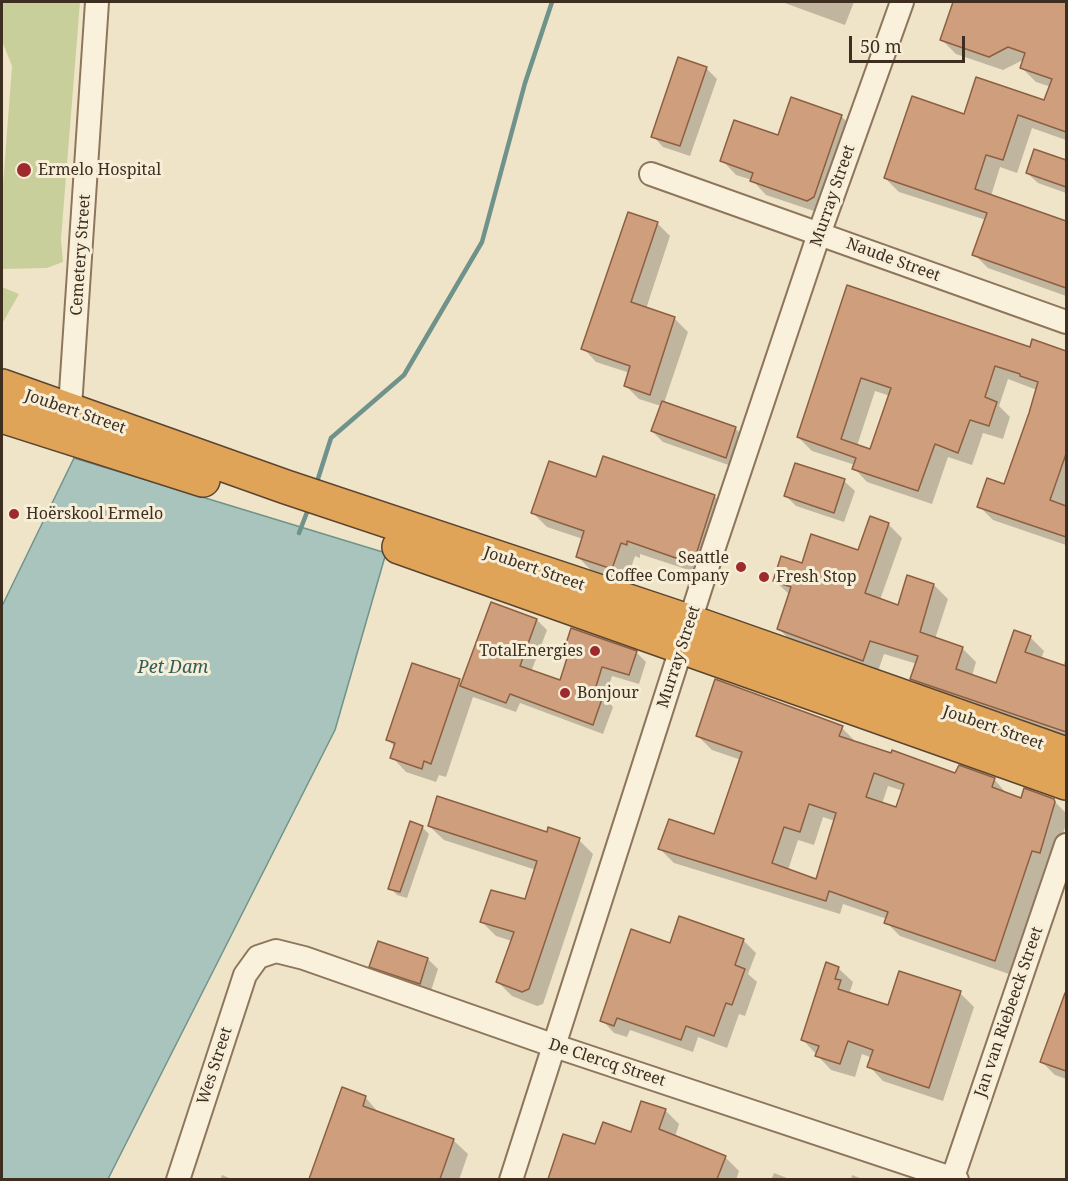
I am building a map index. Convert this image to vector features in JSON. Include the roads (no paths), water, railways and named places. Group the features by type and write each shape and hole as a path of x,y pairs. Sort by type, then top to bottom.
{"highway":[{"name":"Joubert Street","path":"2,386 69,423 325,509 686,635 1066,754"},
{"name":"Joubert Street","path":"2,416 69,423"},
{"name":"Joubert Street","path":"686,635 1066,783"}],"street":[{"name":"Cemetery Street","path":"69,423 97,2"},
{"name":"Murray Street","path":"511,1179 686,635 819,234 902,2"},
{"name":"Naude Street","path":"651,174 1066,322"},
{"name":"Jan van Riebeeck Street","path":"954,1179 1066,845"},
{"name":"De Clercq Street","path":"258,957 276,951 304,958 555,1046 954,1179"},
{"name":"Wes Street","path":"178,1179 245,975 258,957"}],"water":[{"name":"Pet Dam","path":"74,458 386,553 335,730 108,1179 2,1179 2,606"}],"waterway":[{"path":"316,485 331,438 404,375 482,242 525,83 552,2"},
{"path":"299,533 309,507"}],"place":[{"name":"Ermelo Hospital","path":"24,170"},
{"name":"Hoërskool Ermelo","path":"14,514"},
{"name":"Seattle Coffee Company","path":"741,567"},
{"name":"Fresh Stop","path":"764,577"},
{"name":"TotalEnergies","path":"595,651"},
{"name":"Bonjour","path":"565,693"}]}
